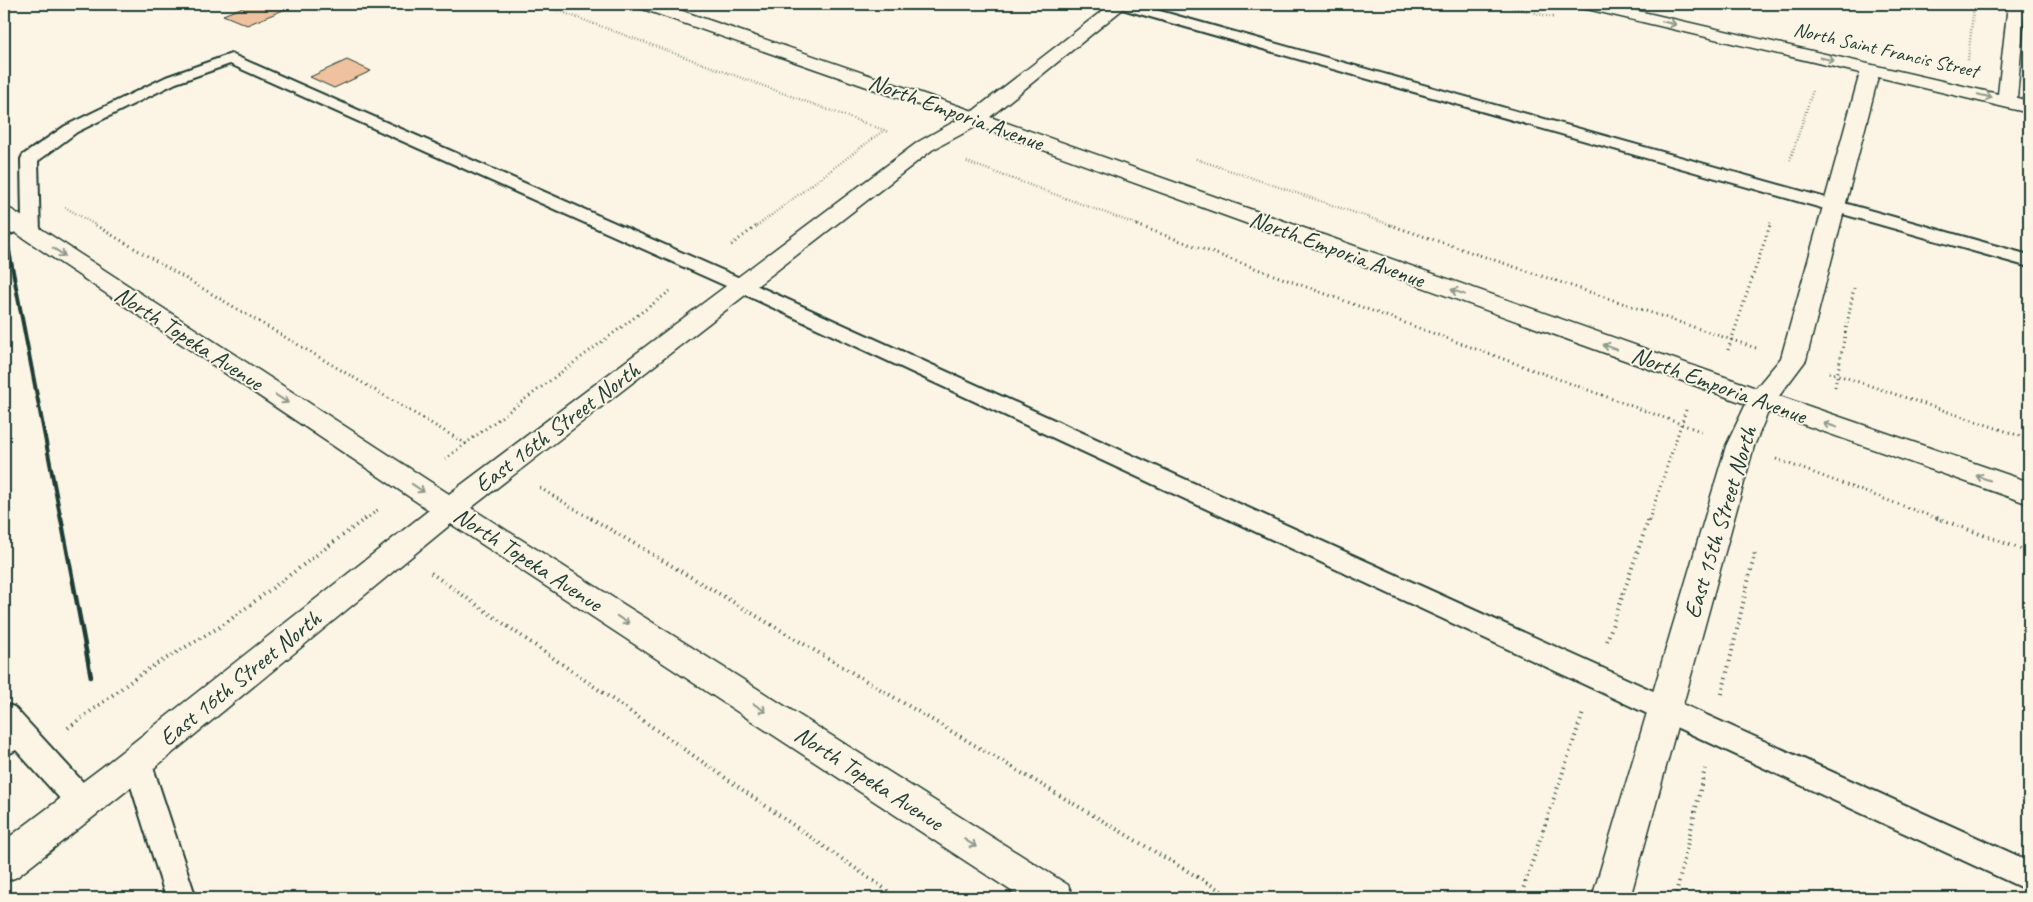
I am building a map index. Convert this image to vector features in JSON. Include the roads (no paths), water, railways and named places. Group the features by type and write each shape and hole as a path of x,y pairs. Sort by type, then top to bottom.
{"street":[{"name":"North Emporia Avenue","path":"646,4 937,104 1706,382 2029,493"},
{"name":"East 16th Street North","path":"4,864 137,761 450,509 925,146 976,118 1120,4"},
{"name":"North Saint Francis Street","path":"1587,4 2029,107"},
{"path":"2007,102 2017,4"},
{"name":"East 15th Street North","path":"1611,898 1740,446 1760,401 1793,360 1871,69"},
{"name":"North Topeka Avenue","path":"14,226 450,509 1056,898"}],"lane":[{"path":"1120,4 2029,261"},
{"path":"14,226 30,186 29,159 71,130 171,80 231,59 742,286 2029,876"},
{"path":"15,736 83,803"},
{"path":"137,761 181,898"}],"railway":[{"path":"4,222 5,226"},
{"path":"4,225 61,520"},
{"path":"61,518 91,677"}]}
